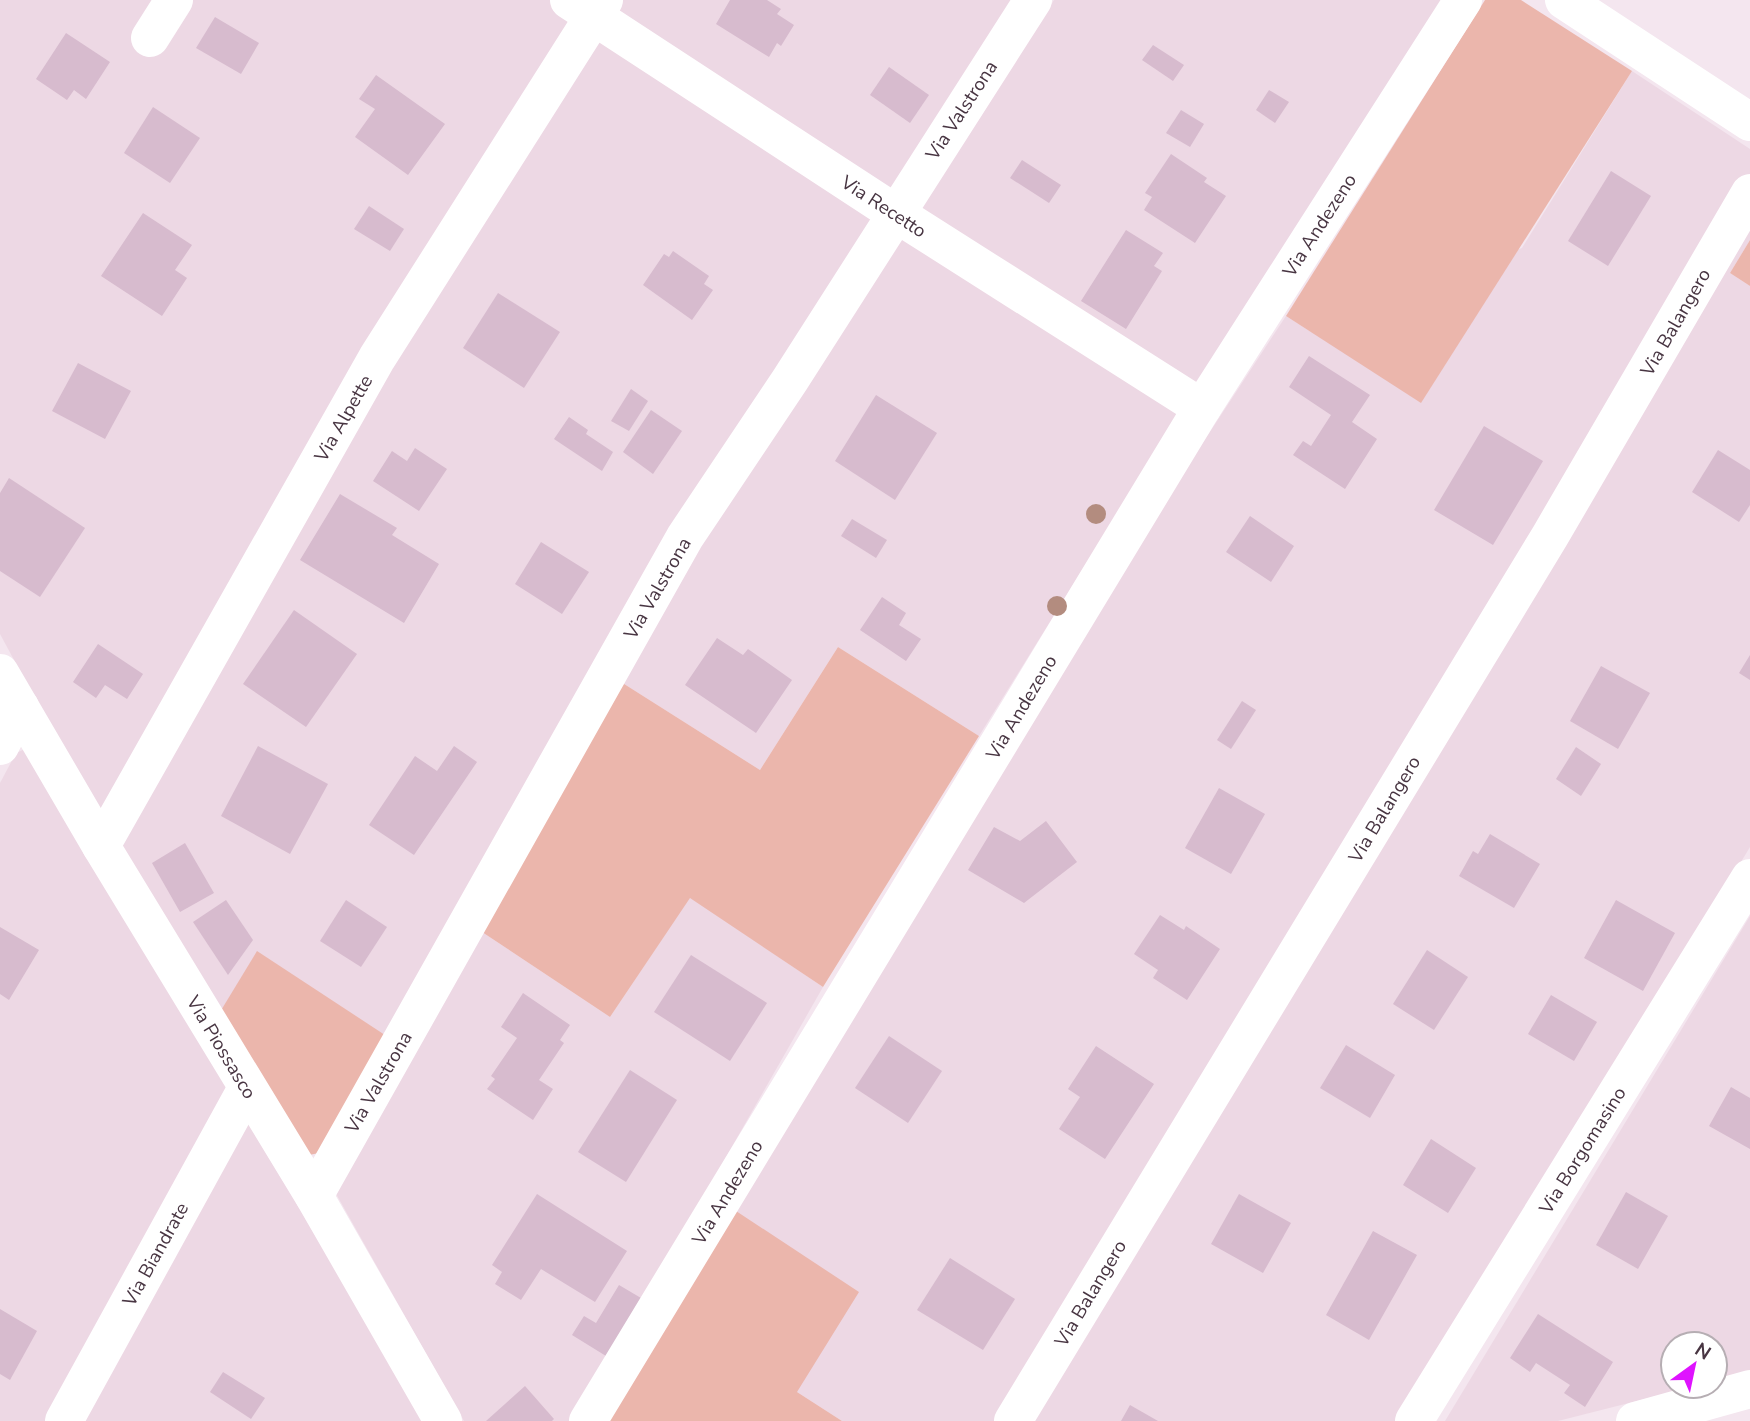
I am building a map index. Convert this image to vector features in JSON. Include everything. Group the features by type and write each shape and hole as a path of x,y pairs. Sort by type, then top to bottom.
{"street":[{"path":"150,38 174,0"},
{"name":"Via Valstrona","path":"314,1196 685,537 790,380 1033,0"},
{"name":"Via Andezeno","path":"588,1421 1202,408 1463,0"},
{"path":"1564,0 1750,122"},
{"name":"Via Recetto","path":"589,5 895,213 1202,408"},
{"name":"Via Alpette","path":"101,846 377,358 589,5"},
{"name":"Via Balangero","path":"1013,1421 1550,536 1750,193"},
{"name":"Via Piossasco","path":"0,673 101,846 314,1196 443,1421"},
{"path":"0,746 20,707"},
{"name":"Via Borgomasino","path":"1414,1421 1750,878"},
{"name":"Via Biandrate","path":"64,1421 247,1088"},
{"path":"1635,1421 1750,1389"}],"shaded area":[{"path":"0,0 1016,0 388,1037 220,1012 94,808 0,634"},
{"path":"1054,0 1443,0 1204,374 979,736 838,647 760,770 621,682 698,549"},
{"path":"1485,0 1521,0 1632,71 1421,403 1286,316"},
{"path":"1632,71 1750,149 1750,240 1730,273 1750,286 1750,847 1404,1421 842,1421 797,1392 733,1209 1135,546 1286,316 1311,332 1522,248"},
{"path":"1750,240 1750,286 1730,273"},
{"path":"838,647 979,736 823,987 690,898 610,1017 482,932 621,682 760,770"},
{"path":"25,749 426,1421 0,1421 0,783 16,753"},
{"path":"690,897 823,987 677,1243 571,1421 464,1421 335,1192 482,932 610,1017"},
{"path":"1750,916 1750,1373 1729,1378 1729,1330 1659,1330 1659,1395 1558,1421 1445,1421"},
{"path":"257,951 388,1037 319,1153 309,1155 220,1012"},
{"path":"733,1209 859,1292 797,1392 842,1421 607,1421"}],"building":[{"path":"730,0 767,0 781,9 777,14 794,25 781,46 777,43 769,57 716,24"},
{"path":"215,17 259,43 241,74 196,48"},
{"path":"66,33 110,62 86,99 74,90 67,100 36,79"},
{"path":"1153,45 1184,65 1173,81 1142,60"},
{"path":"889,67 929,95 910,123 870,95"},
{"path":"376,75 445,124 408,175 355,137 375,109 359,99"},
{"path":"1269,90 1289,102 1275,123 1256,110"},
{"path":"153,107 200,138 170,183 124,153"},
{"path":"1181,110 1204,124 1190,147 1166,133"},
{"path":"1171,154 1207,178 1204,182 1226,196 1195,243 1144,210 1152,197 1145,193"},
{"path":"1022,160 1061,185 1049,203 1010,178"},
{"path":"1611,171 1651,196 1608,266 1568,241"},
{"path":"369,206 404,229 390,251 354,229"},
{"path":"143,213 192,245 175,270 187,278 162,316 101,276"},
{"path":"1126,230 1163,253 1154,266 1162,271 1126,329 1081,301"},
{"path":"673,251 709,276 704,284 713,290 692,320 643,285 664,254 669,257"},
{"path":"498,293 560,332 524,388 463,348"},
{"path":"1309,356 1370,395 1352,422 1377,439 1345,489 1293,455 1303,441 1311,446 1331,415 1289,387"},
{"path":"78,363 131,391 105,439 52,411"},
{"path":"631,389 648,401 629,431 611,421"},
{"path":"876,395 937,433 895,500 835,461"},
{"path":"651,410 682,431 653,474 623,452"},
{"path":"569,417 588,430 586,434 613,452 602,471 554,439"},
{"path":"1484,426 1543,461 1493,545 1434,510"},
{"path":"415,448 447,469 419,511 373,481 392,451 407,461"},
{"path":"1718,450 1750,470 1750,505 1739,522 1692,492"},
{"path":"9,478 85,528 40,597 0,571 0,493"},
{"path":"340,494 397,528 392,535 439,564 404,623 300,560"},
{"path":"1250,516 1294,546 1271,582 1226,552"},
{"path":"852,519 887,540 876,558 841,536"},
{"path":"541,542 589,572 562,614 515,584"},
{"path":"882,597 906,613 899,625 921,639 906,661 860,630"},
{"path":"294,610 357,654 306,727 243,684"},
{"path":"717,638 743,655 748,649 792,680 756,733 685,685"},
{"path":"98,644 143,674 127,699 105,685 96,698 73,682"},
{"path":"1750,655 1750,680 1739,673"},
{"path":"1601,666 1650,693 1618,749 1570,721"},
{"path":"1242,701 1256,710 1231,749 1217,740"},
{"path":"258,746 328,784 290,854 221,816"},
{"path":"454,746 477,762 414,855 369,825 415,756 437,771"},
{"path":"1576,747 1601,764 1581,796 1556,779"},
{"path":"1219,788 1265,814 1231,874 1185,848"},
{"path":"1046,821 1077,862 1024,903 968,870 994,827 1020,841"},
{"path":"1490,834 1540,864 1514,908 1459,876 1473,851 1478,854"},
{"path":"185,843 214,893 180,912 152,863"},
{"path":"226,900 253,940 228,975 193,922"},
{"path":"346,900 387,927 361,967 320,941"},
{"path":"1616,900 1675,933 1643,991 1584,958"},
{"path":"1160,915 1184,930 1186,926 1220,949 1187,1000 1153,978 1158,970 1134,954"},
{"path":"0,927 39,950 9,1000 0,994"},
{"path":"1427,950 1468,977 1434,1030 1393,1004"},
{"path":"691,955 767,1003 730,1061 654,1012"},
{"path":"523,993 570,1025 560,1040 564,1043 539,1080 553,1089 533,1120 487,1089 495,1079 491,1076 517,1038 501,1027"},
{"path":"1551,995 1597,1022 1574,1061 1528,1034"},
{"path":"889,1036 942,1071 908,1123 855,1088"},
{"path":"1346,1045 1395,1075 1370,1118 1320,1088"},
{"path":"1096,1046 1154,1084 1105,1159 1059,1129 1080,1097 1068,1089"},
{"path":"630,1070 677,1100 626,1182 578,1152"},
{"path":"1731,1087 1750,1098 1750,1149 1709,1126"},
{"path":"1431,1139 1476,1168 1448,1213 1403,1185"},
{"path":"1626,1192 1668,1216 1638,1269 1596,1245"},
{"path":"537,1194 627,1251 595,1302 541,1269 521,1300 495,1284 502,1272 492,1265"},
{"path":"1239,1194 1291,1223 1263,1273 1211,1244"},
{"path":"1373,1231 1417,1255 1369,1340 1326,1315"},
{"path":"950,1258 1015,1299 983,1350 917,1310"},
{"path":"619,1285 641,1298 606,1356 572,1335 584,1316 596,1323"},
{"path":"0,1309 37,1331 10,1380 0,1374"},
{"path":"1538,1314 1613,1362 1585,1407 1564,1393 1570,1385 1536,1363 1530,1372 1510,1358"},
{"path":"223,1372 265,1398 251,1419 210,1392"},
{"path":"525,1386 554,1419 552,1421 486,1421"},
{"path":"1130,1405 1158,1421 1121,1421"}]}
